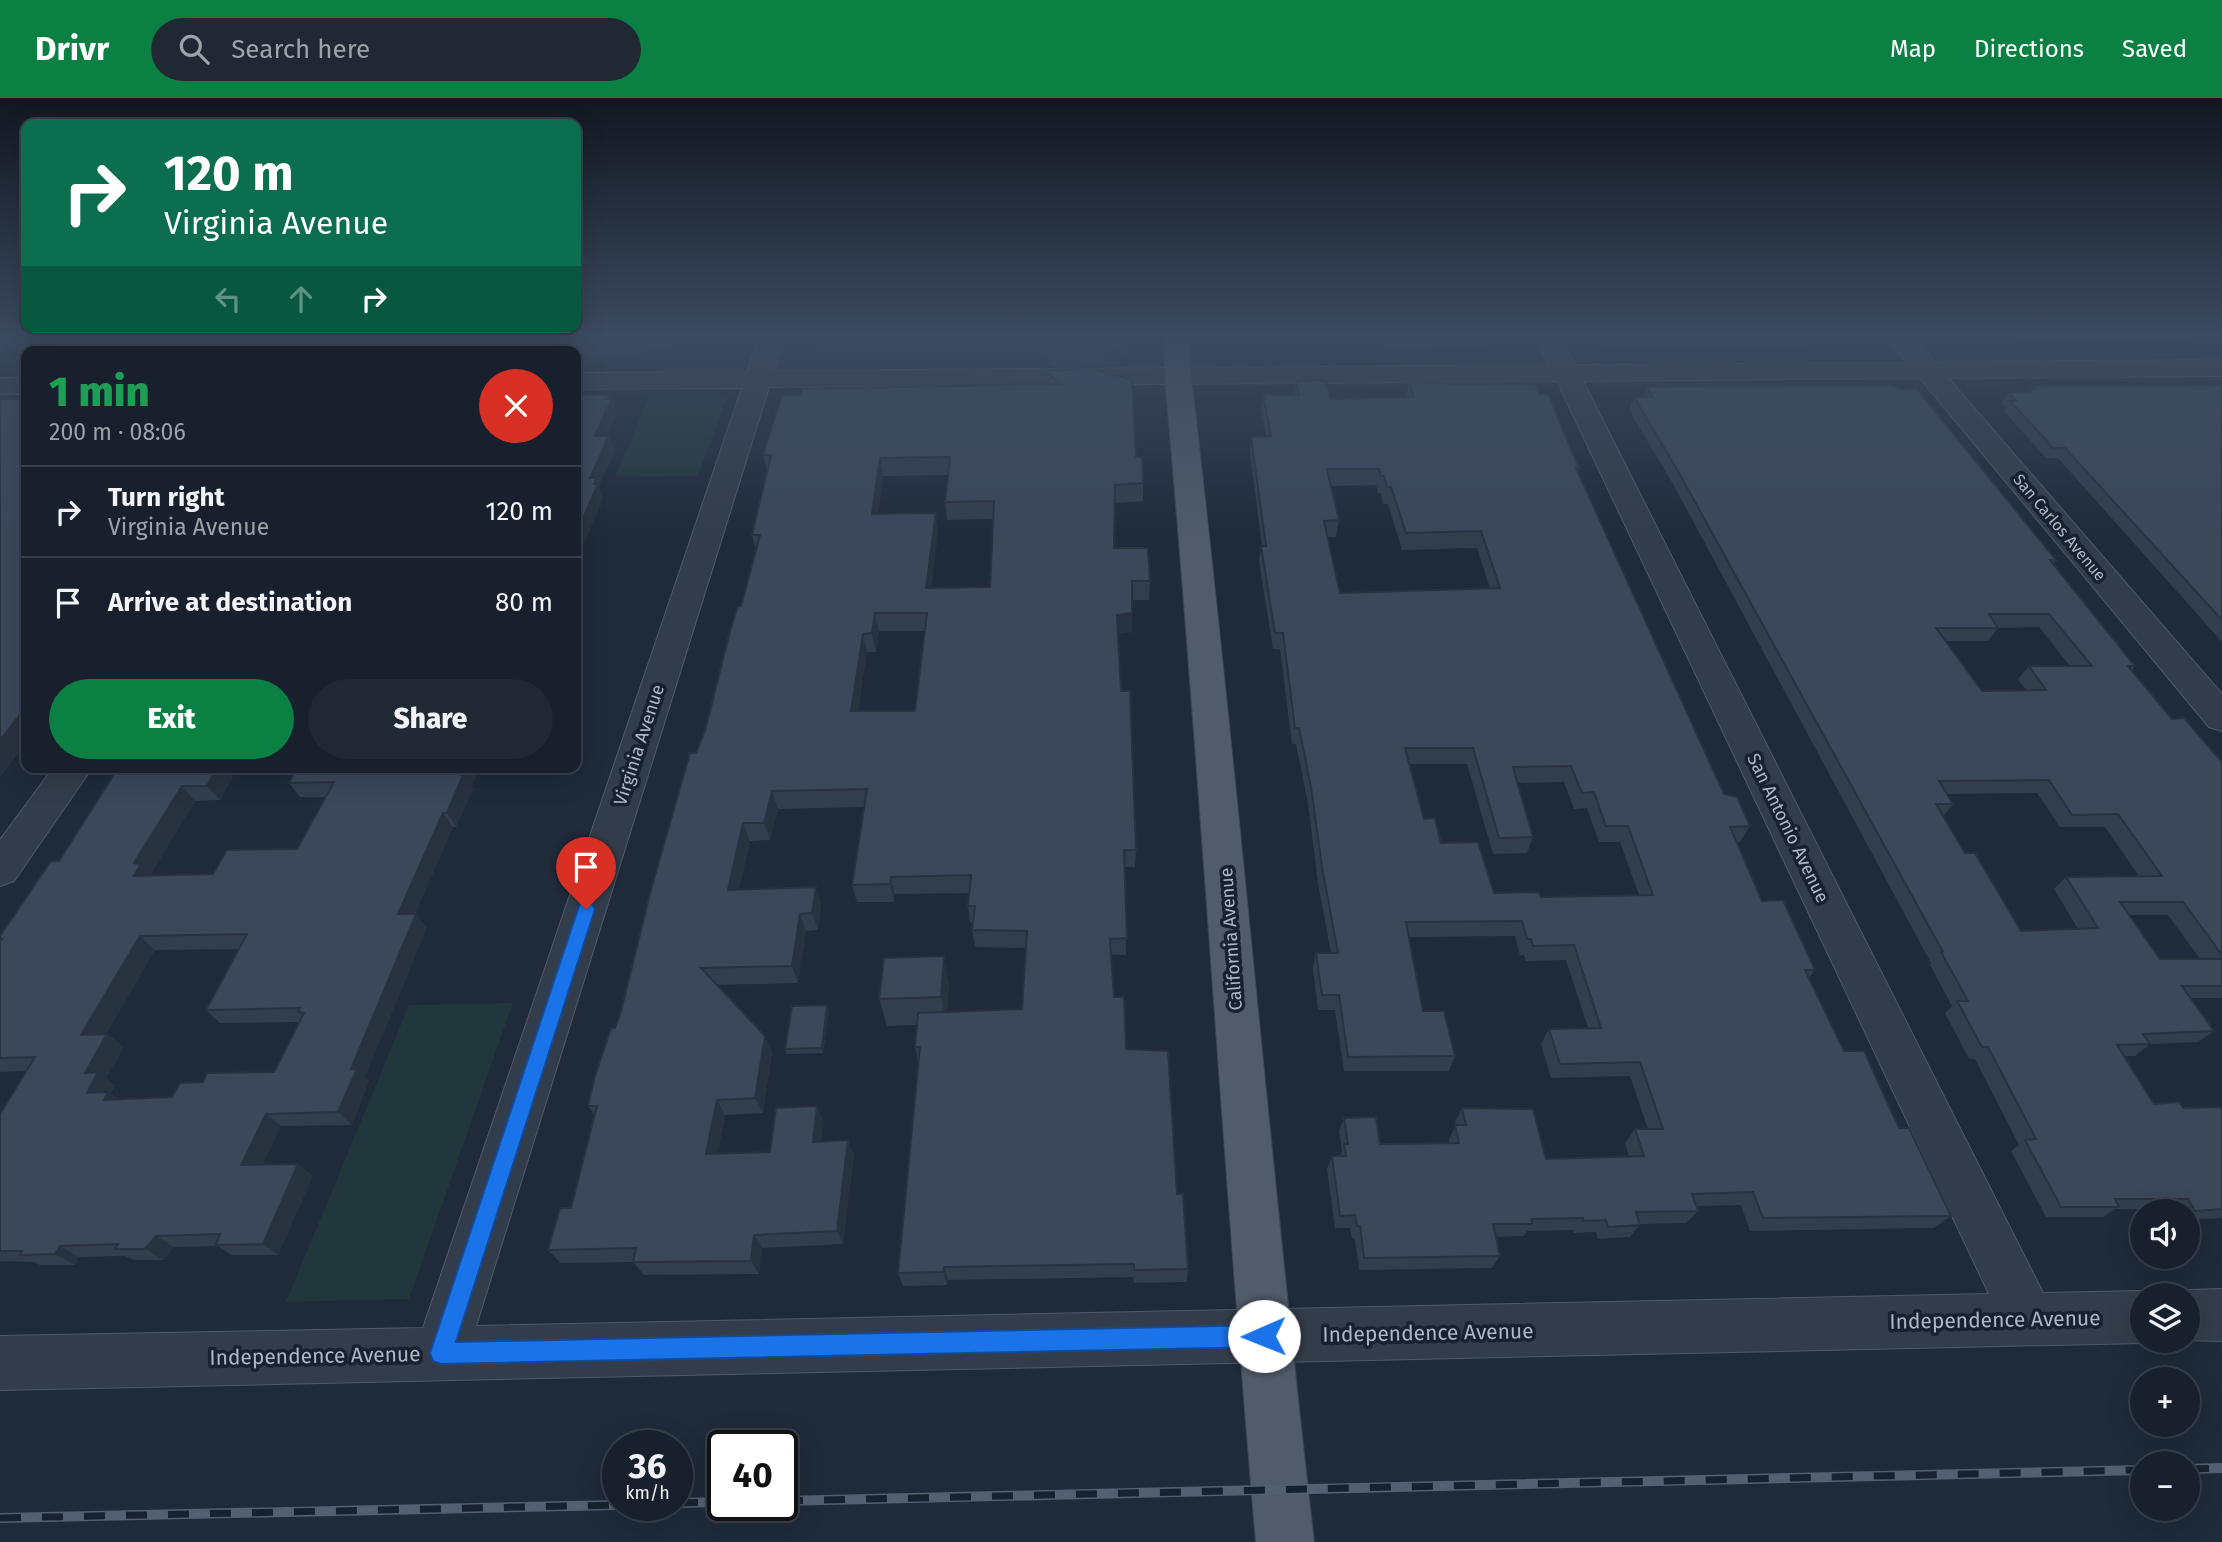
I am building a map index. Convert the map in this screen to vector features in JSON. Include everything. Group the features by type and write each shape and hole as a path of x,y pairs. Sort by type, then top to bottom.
{"main road":[{"name":"California Avenue","path":"1181,403 1221,808 1264,1336 1285,1542"}],"street":[{"name":"Virginia Avenue","path":"441,1353 750,403"},
{"name":"San Antonio Avenue","path":"1580,403 2028,1320"},
{"name":"San Carlos Avenue","path":"1956,403 2222,718"},
{"path":"0,870 70,773"},
{"path":"2200,1316 2222,1315"},
{"name":"Independence Avenue","path":"0,1363 2130,1317"}],"green space":[{"path":"646,403 725,403 698,476 615,477"},
{"path":"513,1003 409,1299 286,1302 409,1005"}],"building":[{"path":"0,403 21,403 21,713 0,740"},
{"path":"581,403 610,403 595,436 609,436 590,478 596,478 594,484 598,484 581,523"},
{"path":"779,403 1133,403 1136,457 1142,457 1143,483 1115,485 1114,548 1148,548 1150,581 1132,581 1132,613 1117,615 1121,691 1130,691 1136,850 1124,850 1127,938 1110,939 1114,997 1124,997 1126,1049 1168,1051 1177,1194 1183,1194 1188,1269 1134,1270 1134,1264 944,1267 943,1272 898,1273 920,1047 915,1047 918,1013 1022,1009 1027,931 972,930 975,906 968,906 971,875 891,877 890,884 852,885 867,789 772,791 764,823 743,823 728,890 816,887 812,913 800,914 792,966 701,968 765,1036 755,1098 717,1100 706,1154 770,1152 776,1108 817,1106 813,1142 848,1140 837,1231 754,1235 751,1261 633,1262 636,1248 548,1250 560,1208 571,1208 597,1106 588,1106 595,1076 611,1028 615,1028 620,1015 652,886 690,753 696,753 705,731 730,631 738,606 741,606 760,535 752,535 771,455 763,455","holes":["950,457 945,502 994,501 990,587 926,588 936,513 872,514 880,458","875,613 927,613 915,711 851,711 863,634 872,633"]},
{"path":"1265,403 1552,403 1579,468 1576,468 1724,794 1737,797 1750,826 1730,827 1762,901 1783,900 1815,970 1805,970 1844,1051 1864,1051 1899,1128 1909,1128 1951,1216 1763,1218 1753,1192 1692,1194 1698,1211 1636,1212 1640,1225 1608,1227 1606,1220 1583,1221 1583,1218 1532,1219 1532,1224 1493,1224 1500,1256 1364,1258 1360,1226 1357,1226 1355,1215 1340,1216 1332,1156 1346,1156 1344,1144 1348,1144 1344,1118 1376,1117 1380,1144 1459,1143 1455,1125 1466,1125 1462,1108 1533,1109 1546,1159 1644,1156 1635,1129 1663,1129 1640,1062 1560,1064 1549,1029 1601,1028 1574,945 1533,946 1531,939 1527,939 1522,921 1406,922 1423,1011 1444,1011 1455,1056 1348,1057 1339,995 1322,995 1316,953 1338,953 1311,787 1299,728 1295,728 1283,633 1275,633 1261,546 1266,546 1251,437 1271,436","holes":["1327,469 1379,469 1387,487 1391,487 1406,533 1481,531 1500,588 1340,593 1324,521 1339,520","1405,748 1473,748 1499,838 1533,837 1513,767 1571,766 1582,793 1594,792 1606,826 1628,826 1653,895 1541,897 1539,892 1494,893 1478,842 1441,843 1435,818 1424,819"]},
{"path":"1638,403 1929,403 2056,560 2050,560 2135,666 2128,666 2172,719 2184,718 2222,762 2222,955 2183,902 2120,902 2160,959 2222,959 2222,986 2182,986 2214,1031 2143,1034 2150,1044 2117,1045 2154,1104 2179,1102 2183,1108 2222,1107 2222,1209 2200,1211 2200,1199 2115,1199 2119,1207 2061,1207 2025,1140 2036,1139 1988,1047 1982,1047 1957,1001 1968,1001 1678,471","holes":["1989,614 2049,614 2092,666 2029,666 2046,690 1982,691 1936,628 1998,628","2049,780 2072,815 2118,814 2162,876 2066,877 2098,928 2021,931 1975,853 1965,853 1936,804 1953,804 1939,781"]},
{"path":"2012,403 2222,403 2222,620 2065,448 2053,448"},
{"path":"115,773 214,773 207,786 182,786 134,863 141,864 134,876 213,874 227,850 297,849 334,782 289,783 294,773 463,775 398,914 416,914 351,1069 357,1069 338,1112 266,1114 241,1165 298,1164 263,1244 216,1245 220,1234 156,1236 145,1249 115,1249 118,1244 60,1246 55,1254 20,1255 22,1251 0,1251 0,1114 35,1057 0,1058 0,936 51,861 59,861","holes":["247,934 206,1010 300,1008 298,1012 304,1013 274,1072 207,1073 203,1082 180,1083 172,1097 104,1100 108,1092 87,1093 98,1072 85,1073 107,1034 81,1035 140,936"]},
{"path":"944,956 941,997 879,999 884,958"},
{"path":"827,1005 822,1048 785,1049 792,1006"}],"railway":[{"path":"2200,1469 2222,1468"},
{"path":"798,1501 2130,1470"},
{"path":"693,1503 707,1502"},
{"path":"0,1518 602,1505"}],"route":[{"path":"586,909 441,1353 1264,1336"}]}
